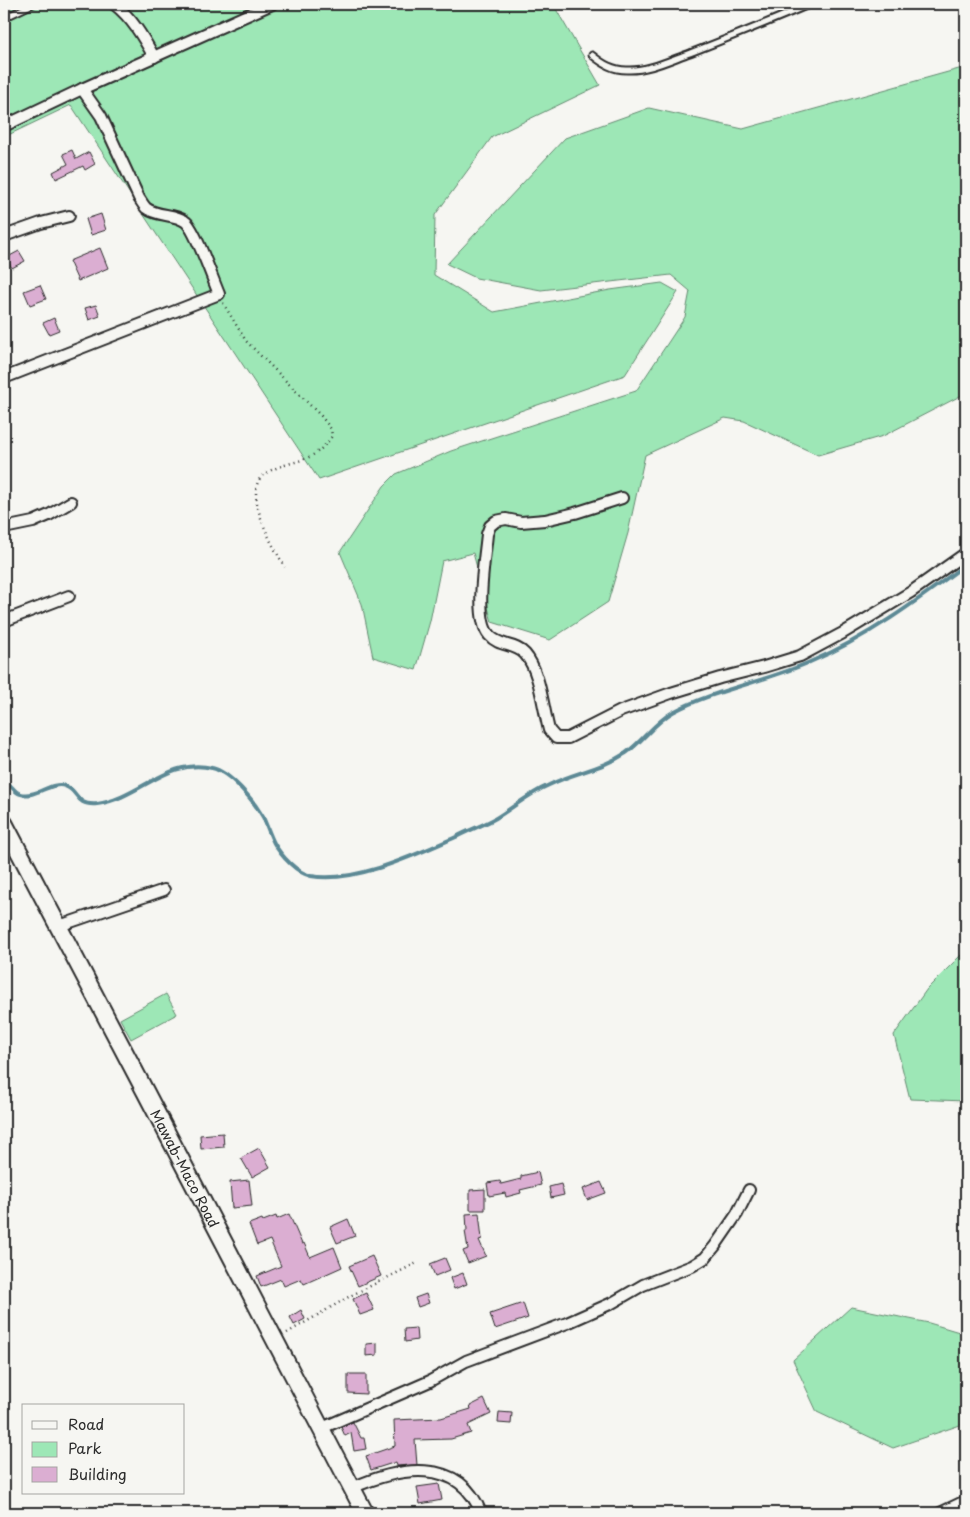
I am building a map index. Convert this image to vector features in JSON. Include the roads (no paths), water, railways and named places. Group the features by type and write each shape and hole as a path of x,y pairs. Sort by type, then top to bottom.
{"main road":[{"name":"Mawab-Maco Road","path":"4,823 365,1513"}],"street":[{"path":"114,4 132,22 154,57"},
{"path":"4,126 82,88 272,4"},
{"path":"4,378 219,294 193,232 187,223 175,216 157,213 146,208 139,198 101,116 82,88"},
{"path":"4,236 41,223 69,216"},
{"path":"622,498 576,514 545,520 521,522 496,521 490,526 487,534 481,608 483,625 489,635 500,644 514,646 525,654 529,660 539,689 549,730 556,738 568,738 621,711 671,694 720,678 800,656 843,633 911,592 966,553"},
{"path":"4,528 33,522 71,502"},
{"path":"4,621 69,596"},
{"path":"59,926 164,890"},
{"path":"322,1428 430,1381 466,1361 566,1323 612,1303 643,1286 692,1266 705,1258 715,1246 737,1214 749,1190"},
{"path":"352,1488 384,1475 418,1471 438,1472 455,1479 469,1492 481,1513"},
{"path":"940,1513 961,1503 966,1503"}],"lane":[{"path":"4,18 33,4"},
{"path":"592,56 604,65 616,69 628,70 655,66 811,4"}],"waterway":[{"path":"4,781 18,793 27,795 54,786 65,786 70,788 84,803 97,804 112,801 167,773 181,768 196,766 212,768 234,781 254,803 263,817 277,848 300,871 311,876 328,877 365,872 404,859 487,823 542,788 617,758 632,748 667,716 689,704 793,669 852,642 891,618 966,564"}]}
